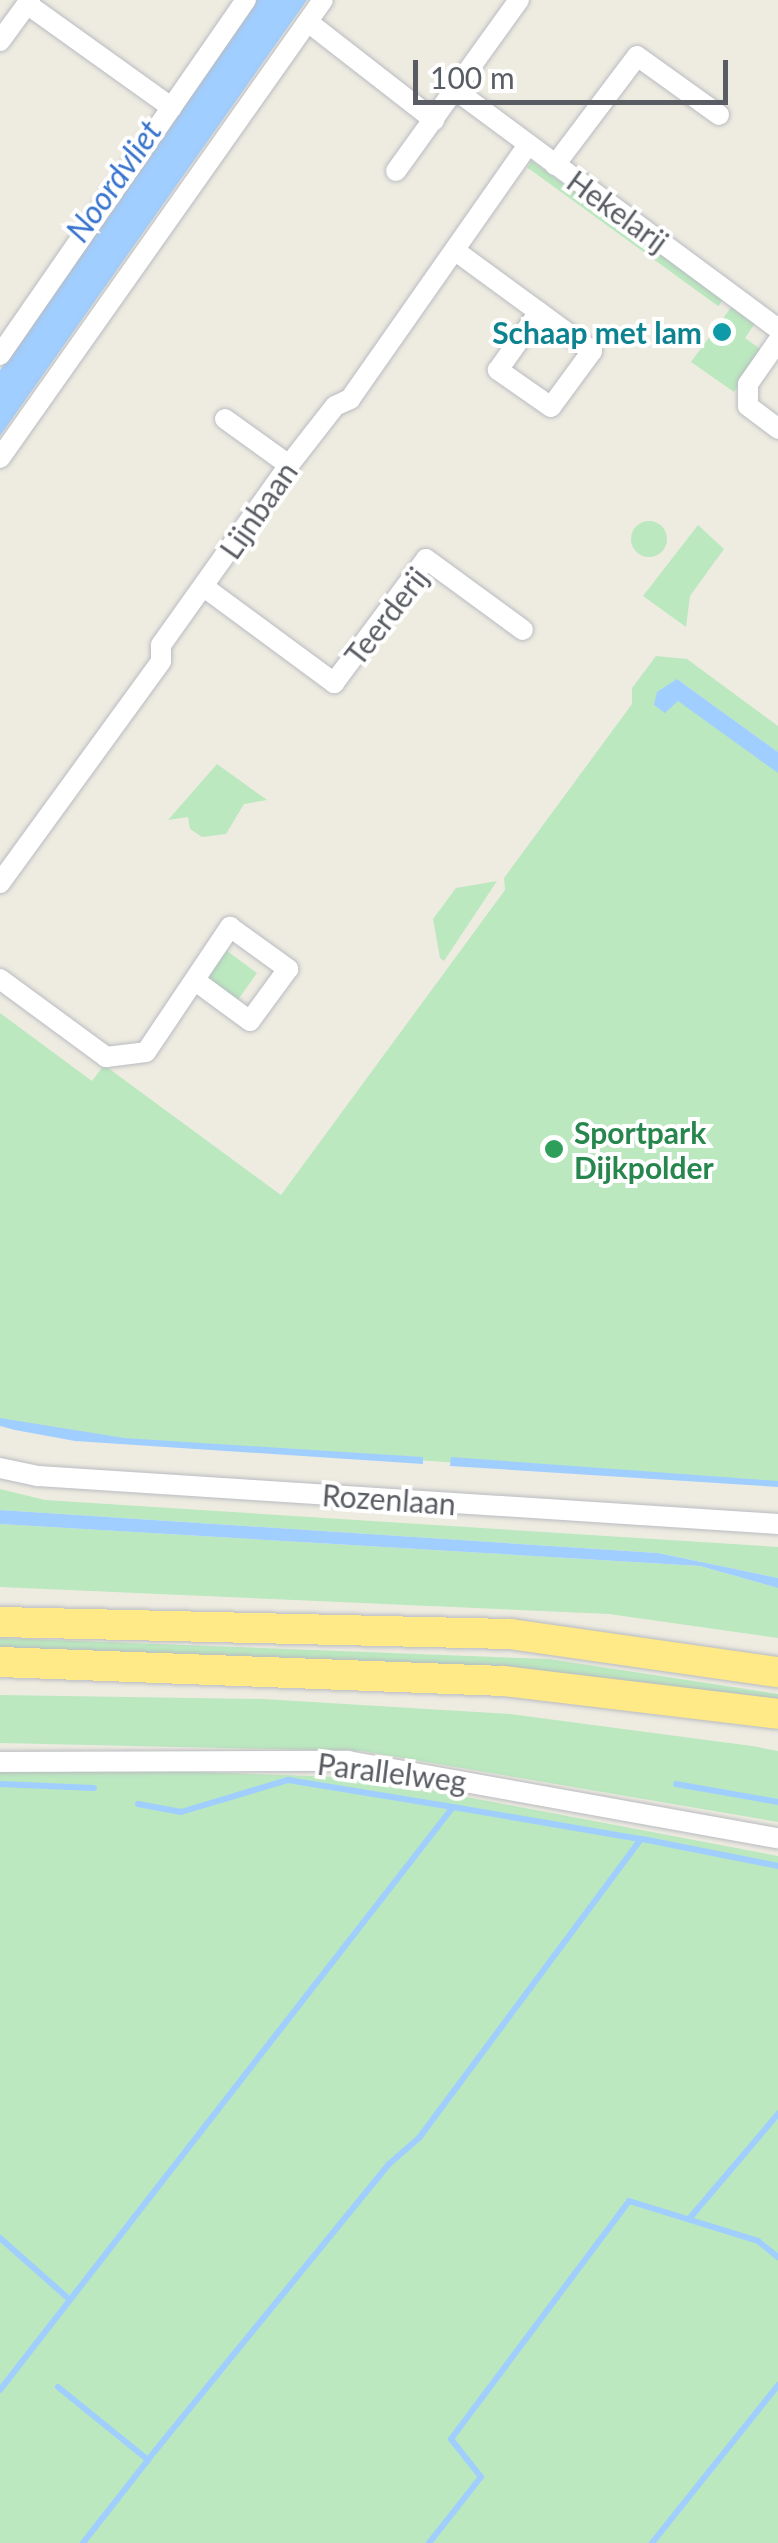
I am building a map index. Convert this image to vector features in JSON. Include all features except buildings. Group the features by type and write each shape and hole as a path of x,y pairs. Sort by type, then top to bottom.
{"highway":[{"path":"0,1622 510,1634 778,1672"},
{"path":"0,1662 503,1681 778,1714"}],"street":[{"path":"0,354 246,0"},
{"path":"0,458 323,0"},
{"path":"396,171 458,92 520,0"},
{"path":"0,41 28,2 172,108"},
{"path":"308,22 434,120"},
{"path":"555,165 637,56 720,115"},
{"name":"Hekelarij","path":"458,92 778,330"},
{"name":"Lijnbaan","path":"0,883 161,661 161,645 289,465 334,406 350,399 457,252 528,145"},
{"path":"457,252 539,312 592,351 551,407 498,370 539,312"},
{"path":"778,341 748,384 748,406 778,428"},
{"path":"225,419 289,465"},
{"name":"Teerderij","path":"204,587 334,683 426,559 523,630"},
{"path":"0,979 106,1057 146,1052 197,982 230,927 288,969 250,1021 197,982"},
{"name":"Rozenlaan","path":"0,1468 38,1476 778,1524"},
{"name":"Parallelweg","path":"0,1762 348,1762 778,1838"}],"green space":[{"path":"532,161 723,300 718,306 527,167"},
{"path":"732,306 756,322 745,338 763,351 734,392 691,362"},
{"path":"649,521 662,526 667,539 662,552 649,557 636,552 631,539 636,526"},
{"path":"698,525 724,549 690,596 686,627 643,596"},
{"name":"Sportpark Dijkpolder","path":"656,656 687,659 778,726 778,752 677,679 675,692 778,766 778,1484 110,1440 0,1422 0,1013 92,1081 104,1065 281,1195 505,890 504,878 632,704 632,688"},
{"path":"217,764 267,800 244,804 226,834 202,837 190,829 188,817 168,820"},
{"path":"497,881 444,961 440,958 433,919 456,888"},
{"path":"223,948 257,973 237,1001 206,981 205,972"},
{"path":"0,1489 45,1500 778,1547 778,1578 658,1553 0,1510"},
{"path":"0,1524 700,1566 778,1588 778,1638 609,1614 0,1587"},
{"path":"0,1638 549,1659 778,1694 778,1702 532,1672 0,1650"},
{"path":"0,1695 263,1699 510,1714 752,1746 778,1751 778,1822 362,1751 0,1743"},
{"path":"0,1765 367,1778 778,1856 778,2543 0,2543"}],"water":[{"path":"254,0 307,0 0,436 0,370"},
{"path":"677,679 778,752 778,773 678,701 665,713 654,705 657,692"},
{"path":"0,1418 124,1438 423,1457 423,1464 75,1441 0,1426"},
{"path":"451,1457 778,1481 778,1487 450,1466"},
{"path":"0,1510 658,1553 778,1578 778,1588 700,1566 0,1524"}],"waterway":[{"path":"138,1804 181,1812 288,1780 453,1807"},
{"path":"0,1784 94,1788"},
{"path":"676,1784 778,1802"},
{"path":"0,2390 453,1807 641,1839 420,2137 389,2164 148,2460"},
{"path":"642,1839 778,1866"},
{"path":"689,2219 778,2114"},
{"path":"429,2543 481,2477 451,2439 629,2201 758,2241 778,2257"},
{"path":"0,2238 69,2299"},
{"path":"652,2543 778,2385"},
{"path":"58,2387 148,2460 83,2543"}],"place":[{"name":"Schaap met lam","path":"722,332"},
{"name":"Sportpark Dijkpolder","path":"554,1149"}],"water label":[{"name":"Noordvliet","path":"114,181"}]}
